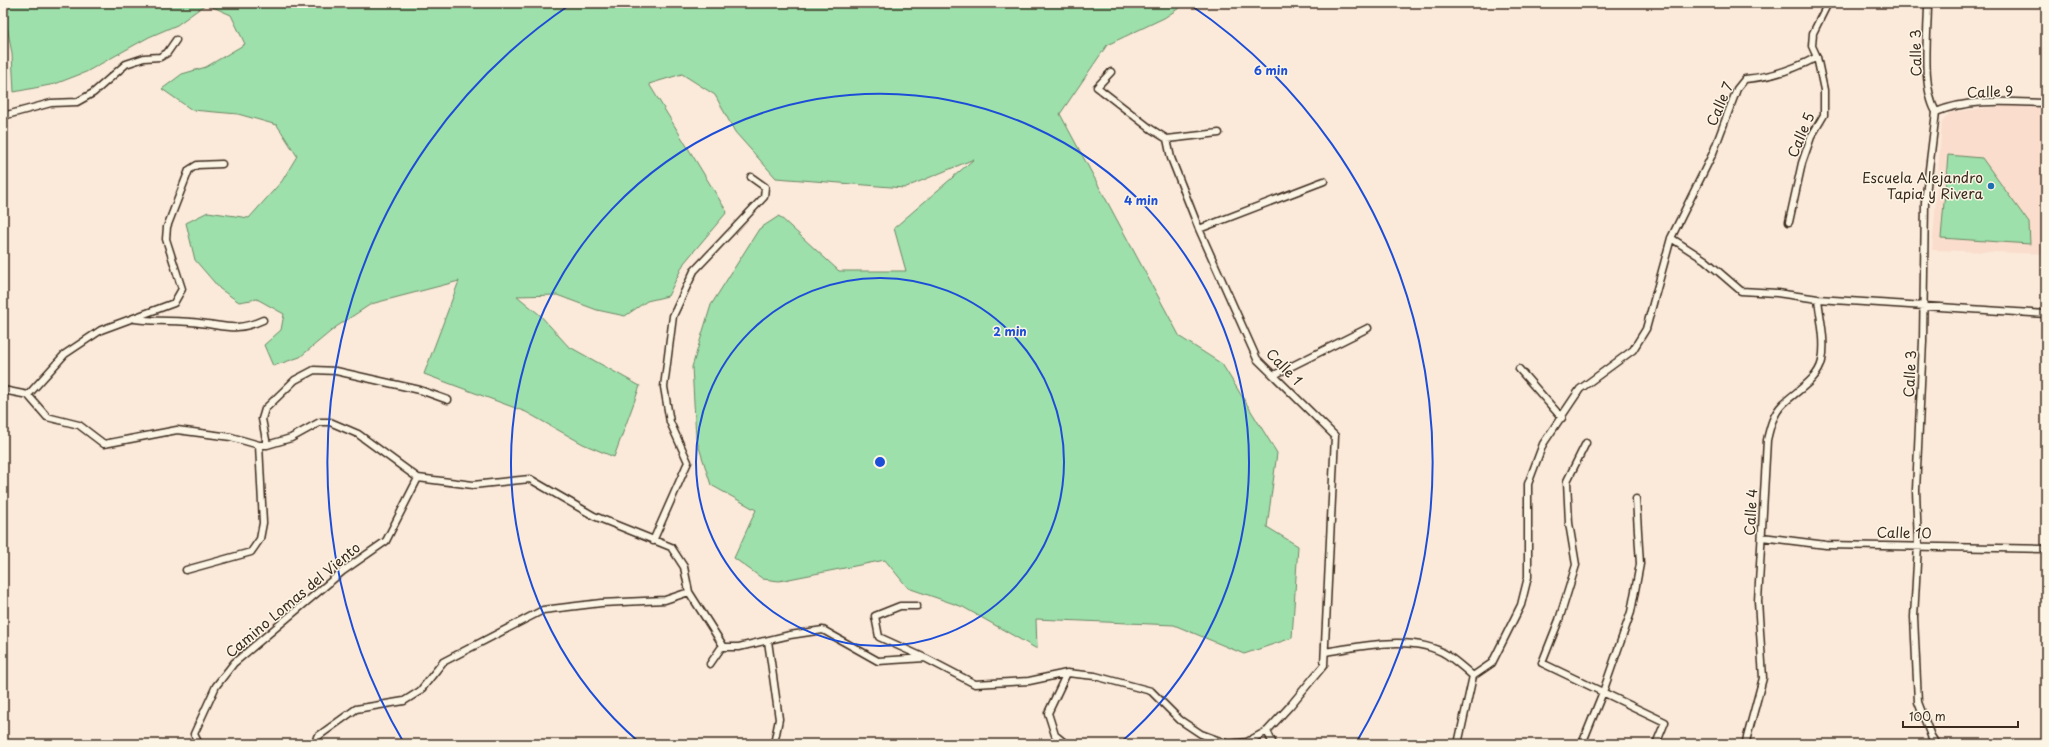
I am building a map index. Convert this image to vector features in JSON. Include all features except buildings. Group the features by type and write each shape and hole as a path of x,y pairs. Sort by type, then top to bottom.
{"street":[{"path":"1817,57 1812,46 1813,32 1828,3"},
{"name":"Calle 3","path":"1928,3 1927,70 1930,102 1936,112 1925,202 1924,306 1916,490 1918,545 1914,617 1918,702 1931,736 1936,744"},
{"path":"3,116 51,103 78,102 94,93 126,64 144,58 160,57 166,53 176,40"},
{"name":"Calle 5","path":"1789,222 1802,163 1811,136 1824,115 1824,90 1817,57"},
{"name":"Calle 7","path":"1670,238 1722,130 1737,89 1745,79 1761,78 1802,65 1817,57"},
{"path":"1111,72 1097,87 1151,129 1167,139 1219,133"},
{"name":"Calle 9","path":"1936,112 1952,106 1993,102 2046,103"},
{"name":"Calle 1","path":"917,606 900,606 875,616 879,637 925,658 975,684 1029,681 1066,673 1095,676 1151,691 1180,720 1196,731 1228,744 1247,742 1267,731 1324,665 1335,436 1257,359 1199,229 1171,158 1167,139"},
{"path":"28,395 65,354 101,330 174,303 179,297 182,288 166,239 166,227 189,170 197,165 222,164"},
{"path":"654,541 688,462 670,422 664,388 673,316 694,271 764,197 765,187 752,176"},
{"path":"1199,229 1324,181"},
{"path":"1458,744 1474,676 1492,663 1521,605 1528,577 1528,484 1543,444 1562,418 1580,389 1633,350 1646,329 1654,305 1670,238 1705,260 1741,290 1818,299 2046,314"},
{"name":"Calle 4","path":"1747,744 1746,742 1763,678 1758,600 1766,440 1772,420 1782,405 1810,382 1822,362 1824,342 1818,299"},
{"path":"134,319 161,322 200,323 228,328 250,326 263,320"},
{"path":"1274,375 1368,328"},
{"path":"1519,369 1562,418"},
{"path":"267,445 262,418 265,409 295,380 314,370 336,371 420,390 448,400"},
{"path":"3,390 28,395 48,417 79,425 104,444 177,430 231,437 259,445 267,445 291,438 320,422 330,422 358,434 418,478 473,486 530,479 594,516 671,547 684,567 689,592 724,647"},
{"path":"1586,443 1567,481 1569,523 1576,565 1560,620 1542,663 1666,722 1656,744"},
{"path":"186,570 251,552 260,539 263,522 259,445"},
{"name":"Camino Lomas del Viento","path":"199,744 194,734 216,686 234,663 343,571 386,541 418,478"},
{"path":"1582,744 1603,692 1631,612 1640,564 1636,499"},
{"name":"Calle 10","path":"1762,537 1826,545 1918,545 2046,549"},
{"path":"315,744 317,737 356,709 404,700 420,691 443,662 543,610 601,602 665,600 689,592"},
{"path":"710,664 720,648 739,647 790,635 823,630 878,661 925,658"},
{"path":"768,641 779,719 774,744"},
{"path":"1325,652 1372,645 1417,644 1446,654 1474,676"},
{"path":"1066,673 1048,713 1055,735 1066,744"},
{"path":"1267,731 1273,744"}],"shaded area":[{"name":"Escuela Alejandro Tapia y Rivera","path":"2004,106 2046,108 2046,254 1932,250 1942,122 1951,112"}],"green space":[{"path":"3,3 1187,3 1164,18 1107,45 1060,114 1180,337 1222,364 1277,453 1267,527 1298,546 1292,638 1244,654 1174,625 1036,619 1037,649 963,607 908,588 885,560 779,581 763,579 734,558 756,510 711,485 696,438 692,367 711,305 759,229 779,216 839,271 906,271 894,228 974,159 904,188 776,178 735,132 715,95 682,74 649,84 727,212 684,263 668,296 647,301 625,316 597,310 557,295 517,296 540,315 568,346 640,386 614,457 583,444 526,412 424,374 459,281 371,304 336,327 300,357 273,366 264,345 281,330 284,314 257,299 239,302 220,289 195,260 186,223 208,212 249,218 282,181 297,156 277,125 238,114 192,110 162,89 182,74 206,67 245,44 231,15 206,4 177,25 149,37 86,72 55,84 14,92 12,54"},
{"path":"1948,155 1982,158 2029,223 2030,244 1941,238"}],"place":[{"name":"Escuela Alejandro Tapia y Rivera","path":"1991,186"}]}
